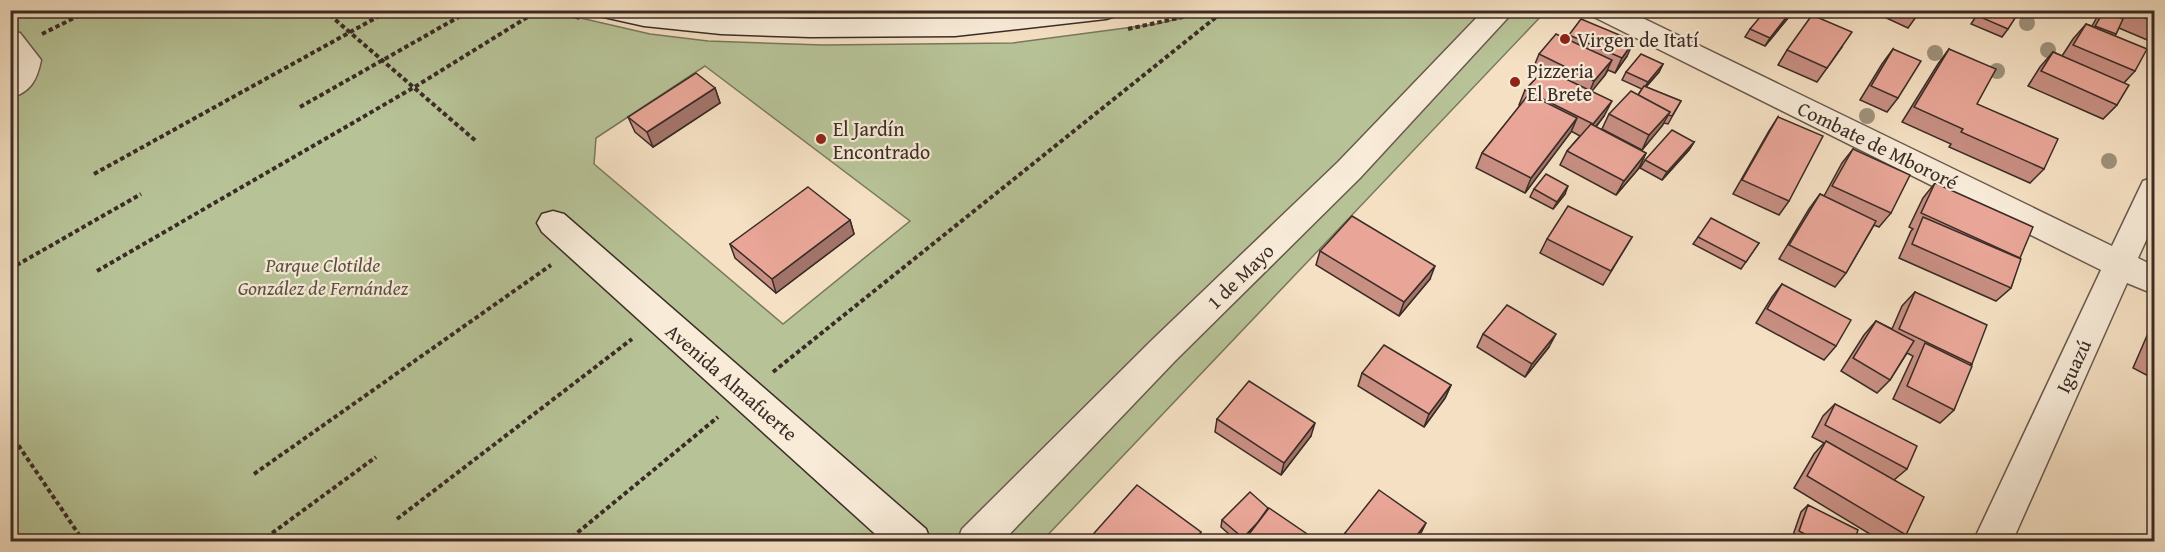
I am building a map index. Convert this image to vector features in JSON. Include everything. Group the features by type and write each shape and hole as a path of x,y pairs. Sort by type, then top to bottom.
{"street":[{"path":"609,10 644,17 721,25 810,28 955,27 1106,10"},
{"name":"1 de Mayo","path":"976,542 1164,350 1349,170 1502,10"},
{"name":"Combate de Mbororé","path":"1602,10 2154,281"},
{"path":"14,43 27,60 17,83"},
{"name":"Iguazú","path":"1992,542 2154,189"},
{"name":"Avenida Almafuerte","path":"553,223 912,542"}],"path":[{"path":"14,43 90,10"},
{"path":"324,10 477,142"},
{"path":"94,174 390,10"},
{"path":"300,107 471,10"},
{"path":"97,271 414,88 539,10"},
{"path":"566,542 746,394 1225,10"},
{"path":"10,269 141,194"},
{"path":"254,474 579,246"},
{"path":"397,519 660,318"},
{"path":"10,433 84,542"},
{"path":"260,542 376,457"}],"green space":[{"name":"Parque Clotilde González de Fernández","path":"546,10 650,34 708,41 823,45 1013,43 1156,24 1215,10 1546,11 1041,542 11,541 10,88 23,78 17,46 11,40 11,11","holes":["705,66 910,221 783,324 594,164 596,138"]},
{"path":"650,11 1047,11 955,21 865,22 705,17"}],"building":[{"path":"1766,10 1792,10 1770,38 1750,29"},
{"path":"1981,10 2006,10 2017,15 2008,29 1978,16"},
{"path":"2125,10 2154,10 2154,22"},
{"path":"2104,11 2123,19 2116,34 2095,26"},
{"path":"1812,15 1852,32 1827,68 1787,50"},
{"path":"1581,19 1634,41 1622,58 1569,35"},
{"path":"2086,24 2147,49 2135,71 2073,45"},
{"path":"1556,34 1612,60 1594,81 1539,54"},
{"path":"1893,49 1921,61 1898,98 1871,86"},
{"path":"1949,49 1996,69 1977,104 2058,139 2044,169 1961,132 1963,129 1914,107"},
{"path":"2053,52 2129,85 2117,105 2041,71"},
{"path":"1641,54 1663,64 1648,82 1626,72"},
{"path":"1545,69 1612,101 1593,124 1525,90"},
{"path":"696,73 715,88 647,132 628,117"},
{"path":"1644,86 1681,101 1672,116 1668,115 1670,112 1638,95"},
{"path":"1631,91 1670,112 1649,135 1609,114"},
{"path":"1529,94 1577,118 1531,178 1482,153"},
{"path":"1778,117 1823,136 1789,201 1742,180"},
{"path":"1591,124 1646,153 1624,181 1567,151"},
{"path":"1672,130 1694,142 1667,172 1645,160"},
{"path":"1853,149 1910,175 1891,213 1832,186"},
{"path":"1546,174 1568,186 1557,202 1534,189"},
{"path":"1935,183 2033,227 2020,258 1921,213"},
{"path":"808,187 850,220 772,279 730,244"},
{"path":"1820,194 1876,221 1846,273 1789,245"},
{"path":"1568,206 1632,237 1611,271 1547,239"},
{"path":"1352,216 1435,266 1404,302 1320,251"},
{"path":"1923,217 2021,259 2011,288 1912,244"},
{"path":"1711,218 1759,243 1746,262 1698,237"},
{"path":"1782,284 1851,320 1836,346 1767,309"},
{"path":"1915,292 1987,325 1972,364 1899,329"},
{"path":"1507,305 1556,334 1532,364 1483,334"},
{"path":"1876,321 1914,341 1890,380 1853,358"},
{"path":"1925,343 1972,366 1954,410 1907,386"},
{"path":"2154,344 2154,357 2150,355"},
{"path":"1384,345 1451,385 1429,414 1362,373"},
{"path":"1249,381 1315,423 1284,463 1217,419"},
{"path":"1835,404 1917,446 1907,469 1825,425"},
{"path":"1826,441 1924,497 1906,535 1807,476"},
{"path":"1137,485 1201,532 1193,542 1090,542 1088,540"},
{"path":"1379,490 1426,523 1412,542 1357,542 1345,533"},
{"path":"1250,492 1268,508 1243,538 1222,520"},
{"path":"1808,505 1858,530 1854,542 1819,542 1799,531"},
{"path":"1269,508 1313,538 1311,542 1243,542"}],"place":[{"name":"Virgen de Itatí","path":"1565,39"},
{"name":"Pizzeria El Brete","path":"1515,82"},
{"name":"El Jardín Encontrado","path":"821,139"}]}
